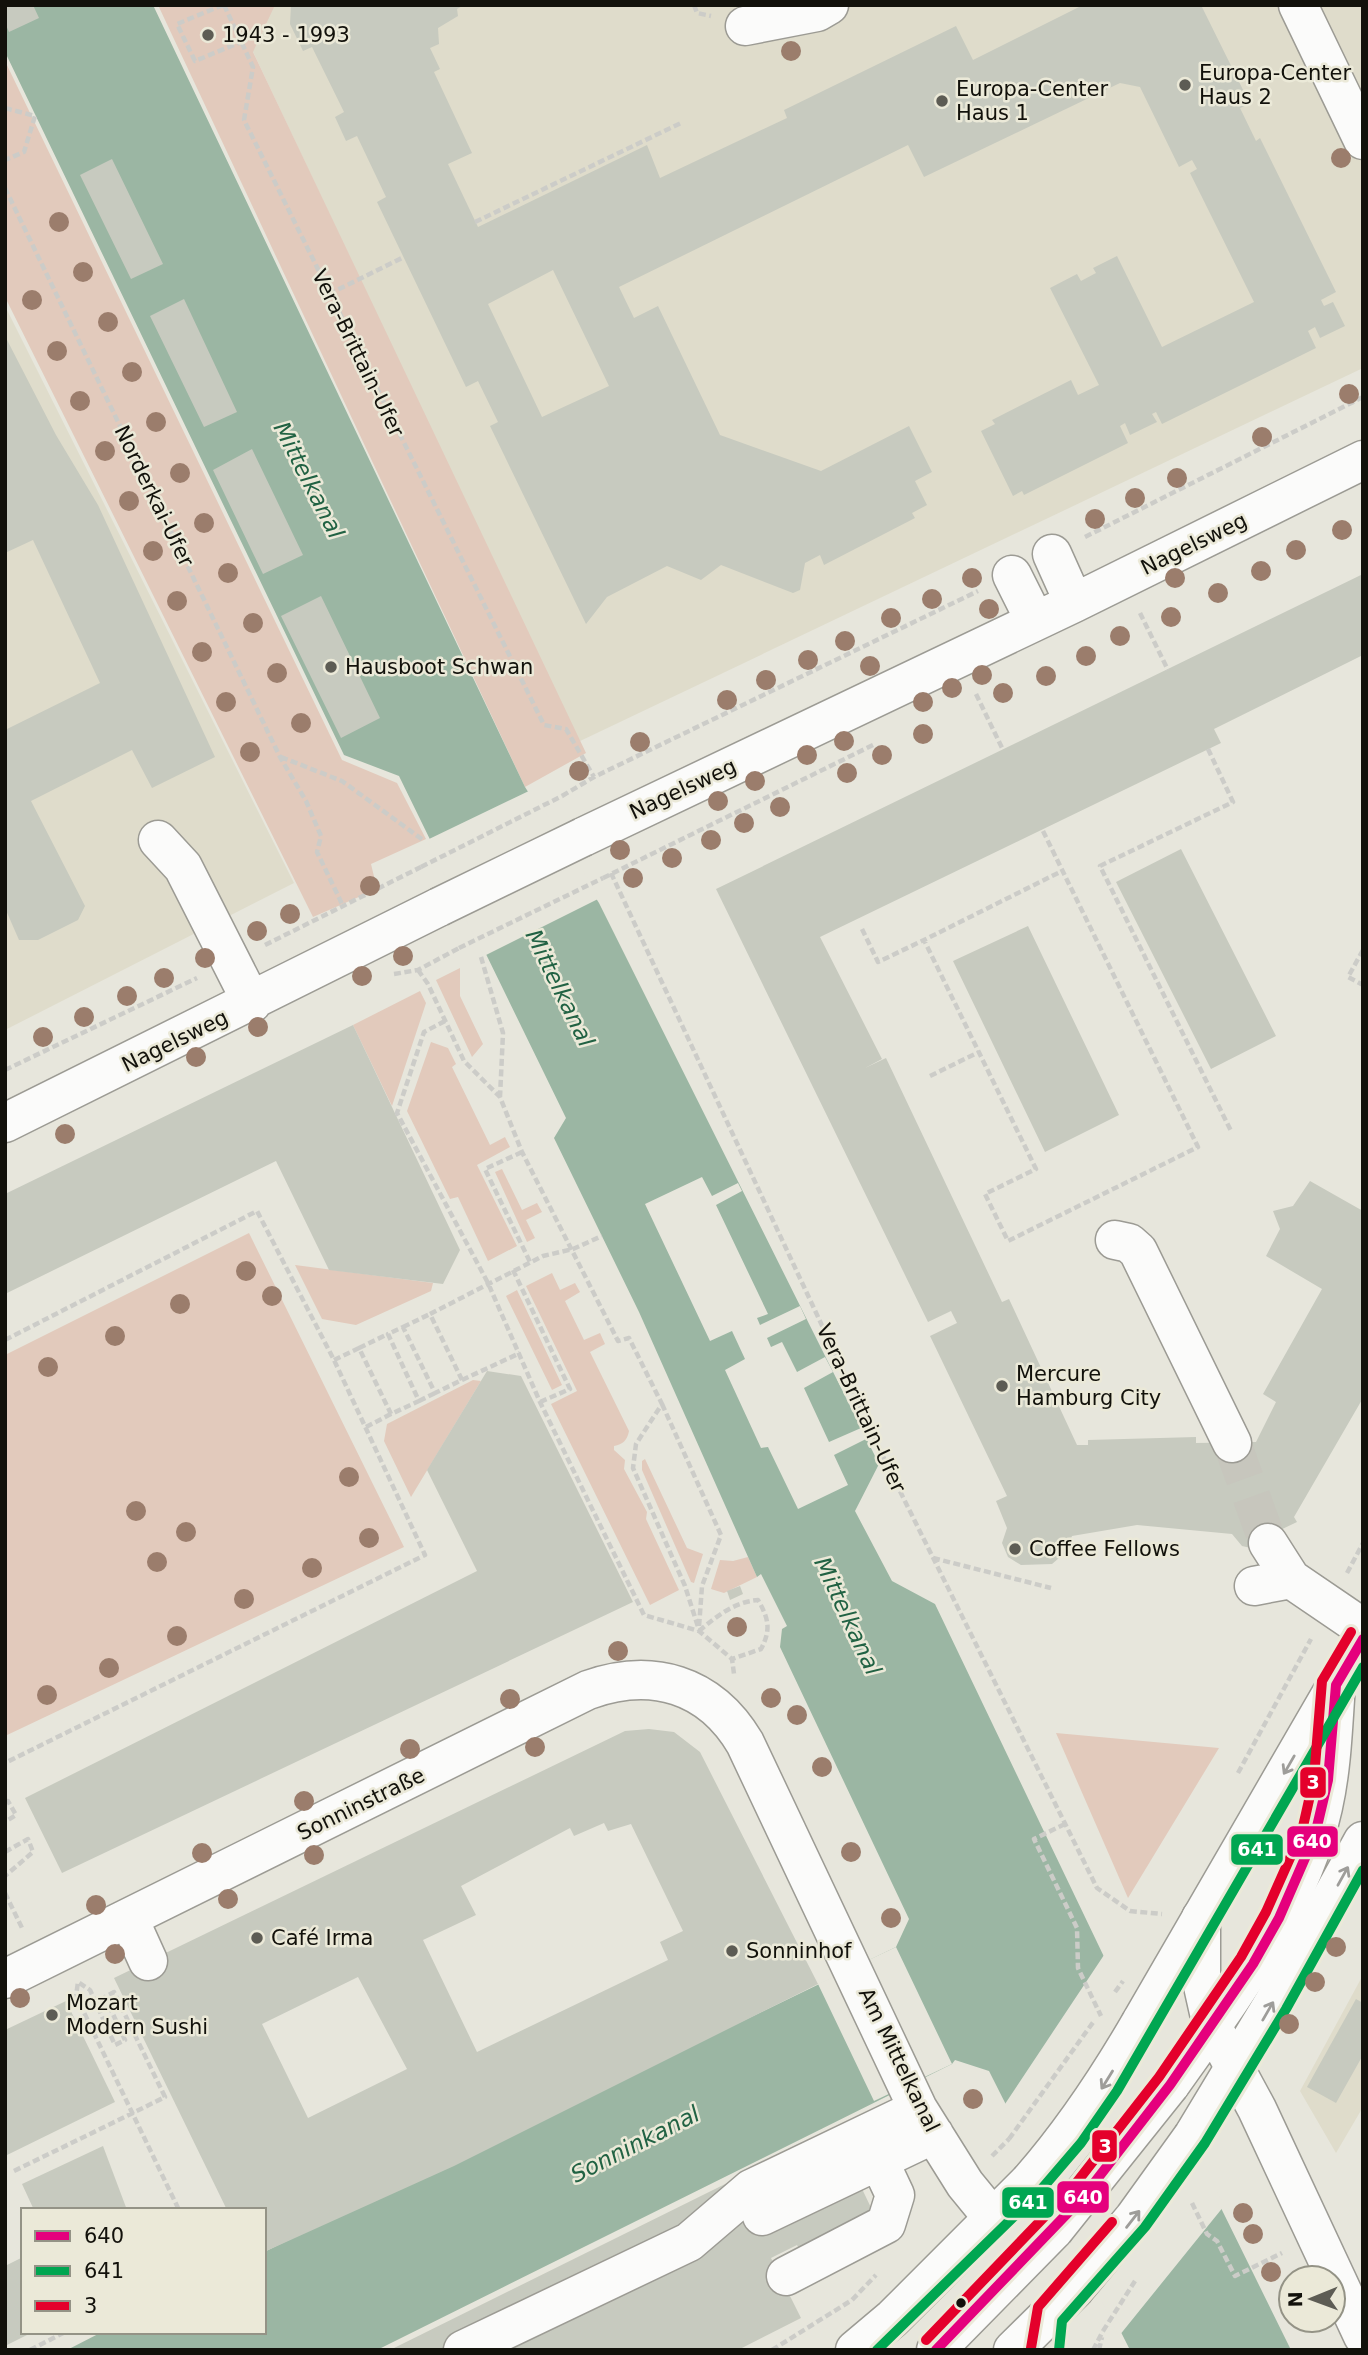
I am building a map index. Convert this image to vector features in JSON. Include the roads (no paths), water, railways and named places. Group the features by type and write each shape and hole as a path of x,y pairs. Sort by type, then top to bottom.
{"street":[{"path":"745,26 817,12 829,5"},
{"path":"1298,5 1363,140"},
{"name":"Nagelsweg","path":"5,1123 252,1003 439,907 1074,603 1363,460"},
{"path":"1052,554 1074,603"},
{"path":"1012,575 1035,621"},
{"path":"158,840 183,867 252,1003"},
{"path":"1115,1240 1129,1243 1138,1251 1232,1443"},
{"path":"1268,1543 1273,1583 1330,1606 1363,1628"},
{"path":"855,2350 893,2318 1029,2182 1070,2134 1105,2084 1363,1639"},
{"name":"Sonninstraße","path":"5,1979 604,1685 636,1679 673,1684 701,1696 722,1710"},
{"path":"936,2350 1054,2230 1170,2085 1212,2026 1279,1918 1304,1864 1327,1789 1336,1685"},
{"name":"Am Mittelkanal","path":"722,1710 746,1743 920,2110 965,2184 992,2217"},
{"path":"1013,2350 1056,2318 1194,2136 1363,1841"},
{"path":"1201,1918 1200,1977 1212,2026 1257,2109 1363,2336"},
{"path":"129,1919 149,1961"},
{"path":"762,2216 879,2161 920,2110"},
{"path":"463,2350 689,2242 751,2189 920,2110"},
{"path":"786,2276 886,2224 895,2195 879,2161"}],"water":[{"path":"5,5 153,5 525,787 599,903 879,1464 855,1511 892,1581 935,1604 1277,2322 1277,2334 1283,2334 1291,2350 1130,2350 989,2071 955,2060 952,2064 377,2350 67,2350 98,2334 266,2334 266,2251 896,1947 909,1919 780,1647 782,1629 787,1626 761,1574 757,1577 639,1312 554,1138 566,1118 399,776 344,755 5,52"}],"tunnel":[{"path":"1232,1443 1268,1543"}],"place":[{"name":"1943 - 1993","path":"208,35"},
{"name":"Europa-Center Haus 2","path":"1185,85"},
{"name":"Europa-Center Haus 1","path":"942,101"},
{"name":"Hausboot Schwan","path":"331,667"},
{"name":"Mercure Hamburg City","path":"1002,1386"},
{"name":"Coffee Fellows","path":"1015,1549"},
{"name":"Café Irma","path":"257,1938"},
{"name":"Sonninhof","path":"732,1951"},
{"name":"Mozart Modern Sushi","path":"52,2015"}],"water label":[{"name":"Mittelkanal","path":"309,480"},
{"name":"Mittelkanal","path":"560,988"},
{"name":"Mittelkanal","path":"848,1616"},
{"name":"Sonninkanal","path":"635,2144"}]}
